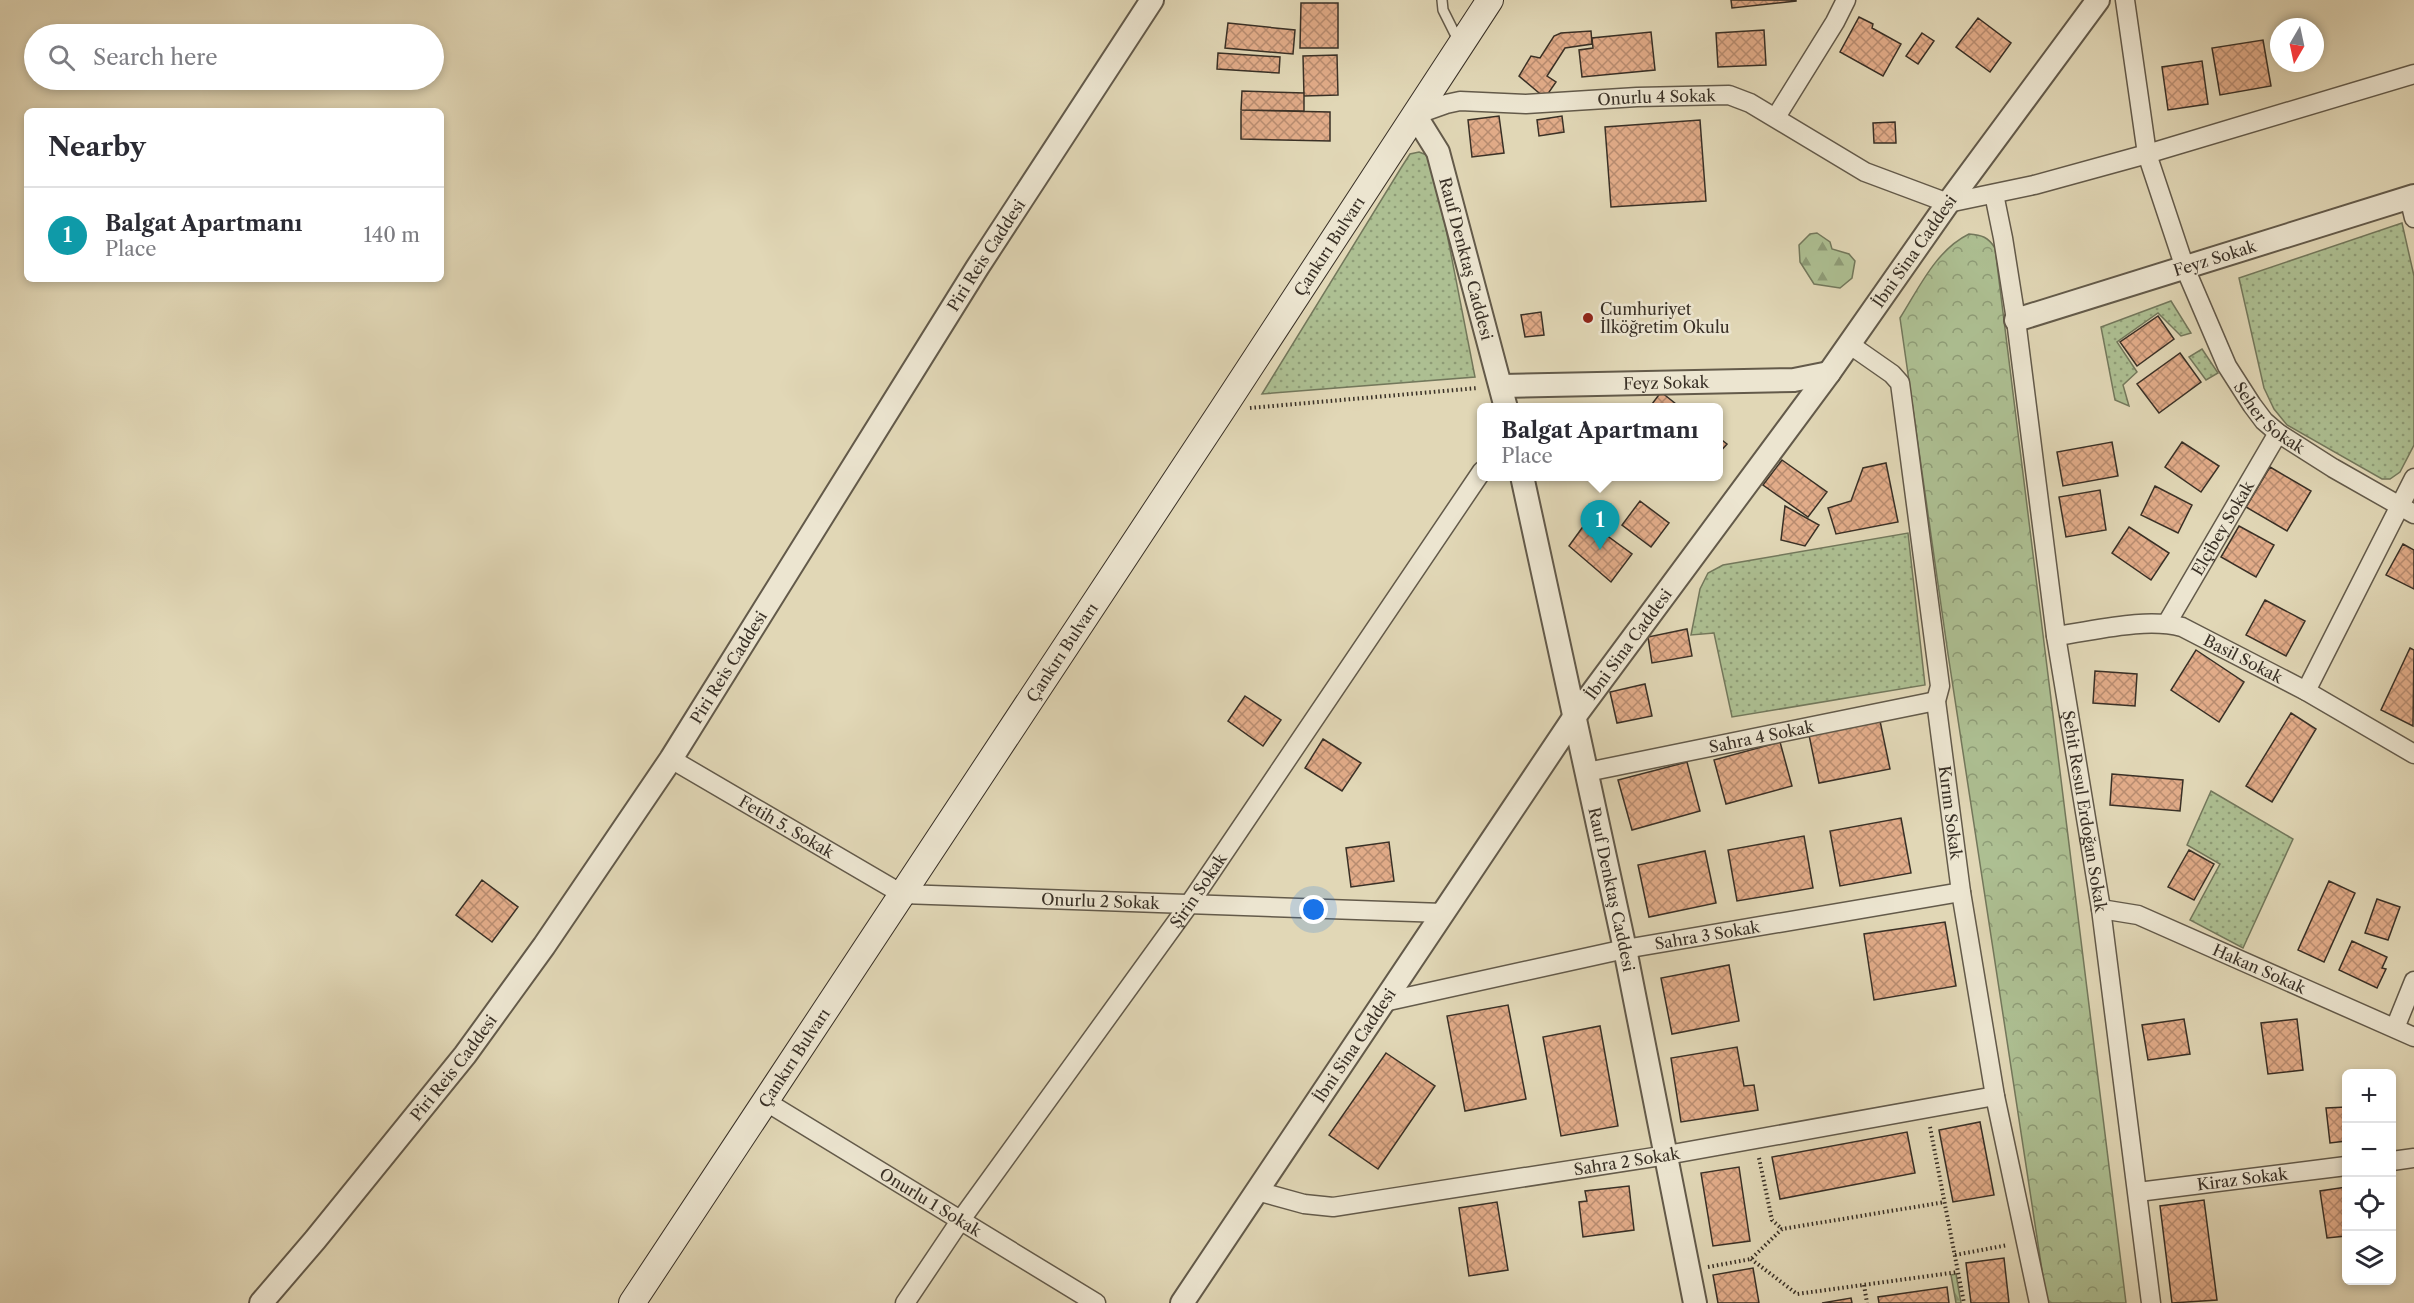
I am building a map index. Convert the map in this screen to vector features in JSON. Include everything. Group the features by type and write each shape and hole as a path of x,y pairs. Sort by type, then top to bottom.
{"main road":[{"name":"Çankırı Bulvarı","path":"632,1303 1490,0"}],"street":[{"name":"Piri Reis Caddesi","path":"261,1303 465,1056 544,946 671,759 977,268 1152,0"},
{"path":"1776,117 1835,22 1846,0"},
{"name":"İbni Sina Caddesi","path":"1182,1303 1575,716 1829,373 1948,203 2098,0"},
{"name":"Seher Sokak","path":"2125,0 2147,154 2185,268 2227,366 2264,421 2278,433 2333,468 2407,510"},
{"path":"1948,203 2034,185 2147,154 2414,74"},
{"name":"Onurlu 4 Sokak","path":"1415,115 1460,101 1526,104 1722,95 1739,98 1776,117 1865,172 1948,203"},
{"name":"Rauf Denktaş Caddesi","path":"1415,115 1438,152 1504,397"},
{"name":"Şehit Resul Erdoğan Sokak","path":"1994,194 2016,320 2056,636 2101,909 2151,1303"},
{"name":"Feyz Sokak","path":"2016,320 2185,268 2412,204"},
{"name":"Kırım Sokak","path":"1850,344 1892,374 1900,383 1940,686 1936,701 1961,892 1995,1096 2039,1303"},
{"name":"Feyz Sokak","path":"1504,397 1794,380 1829,373"},
{"name":"Elçibey Sokak","path":"2167,623 2278,433"},
{"name":"Şirin Sokak","path":"905,1303 960,1221 1188,906 1477,478"},
{"path":"2306,691 2407,510 2414,478"},
{"name":"Rauf Denktaş Caddesi","path":"1523,481 1625,949 1695,1303"},
{"name":"Basil Sokak","path":"2056,636 2167,623 2191,631 2306,691 2414,754"},
{"name":"Sahra 4 Sokak","path":"1587,771 1936,701"},
{"name":"Fetih 5. Sokak","path":"671,759 902,894"},
{"name":"Sahra 3 Sokak","path":"1384,1002 1625,949 1961,892"},
{"name":"Onurlu 2 Sokak","path":"902,894 1188,906 1443,913"},
{"name":"Hakan Sokak","path":"2101,909 2138,915 2414,1037"},
{"path":"2395,1028 2414,981"},
{"name":"Sahra 2 Sokak","path":"1257,1191 1304,1204 1333,1207 1667,1155 1995,1096"},
{"name":"Onurlu 1 Sokak","path":"765,1101 1096,1303"},
{"path":"2396,1160 2414,1158"},
{"name":"Kiraz Sokak","path":"2138,1192 2342,1166"}],"lane":[{"path":"1442,0 1443,10 1461,45"}],"path":[{"path":"1222,410 1504,397"},
{"path":"1926,1109 1964,1303"},
{"path":"1755,1140 1772,1220 1782,1229"},
{"path":"1689,1270 1751,1258 1782,1229 1945,1202"},
{"path":"1955,1255 2026,1242"},
{"path":"1751,1258 1797,1294 1958,1272"},
{"path":"1864,1285 1867,1303"}],"green space":[{"path":"1419,152 1432,157 1475,377 1262,394 1410,154"},
{"path":"2402,223 2414,276 2414,445 2400,472 2390,479 2382,479 2287,425 2274,409 2264,388 2239,278"},
{"path":"1817,233 1830,242 1832,249 1849,254 1855,261 1852,278 1840,288 1814,284 1800,262 1799,245 1810,234"},
{"path":"1969,234 1984,237 1995,248 2126,1303 2047,1303 1948,654 1900,318 1921,282 1938,260 1957,241"},
{"path":"2171,301 2191,333 2181,336 2158,313 2117,342 2137,372 2123,385 2129,406 2115,400 2101,327"},
{"path":"2202,349 2218,373 2206,380 2189,357"},
{"path":"1908,533 1925,685 1732,717 1714,633 1691,635 1700,589 1708,573 1723,565"},
{"path":"2211,791 2293,839 2243,948 2190,920 2220,864 2187,845"},
{"path":"1956,1274 1961,1303 1956,1303 1951,1275"}],"building":[{"path":"1731,0 1796,0 1796,1 1732,8"},
{"path":"1301,3 1338,3 1338,48 1300,48"},
{"path":"1859,17 1873,24 1872,28 1901,44 1883,76 1840,52"},
{"path":"1978,18 2011,43 1990,72 1956,47"},
{"path":"1228,23 1295,30 1293,54 1225,48"},
{"path":"1764,30 1766,65 1718,67 1716,33"},
{"path":"1591,31 1592,44 1565,48 1547,76 1556,82 1545,98 1519,76 1531,56 1540,58 1554,36 1561,33"},
{"path":"1651,32 1655,70 1582,77 1579,50 1593,48 1592,38"},
{"path":"1922,33 1934,41 1918,64 1906,56"},
{"path":"2263,40 2271,86 2220,95 2212,48"},
{"path":"1218,53 1280,57 1279,73 1217,69"},
{"path":"1337,55 1338,95 1304,96 1303,56"},
{"path":"2202,61 2208,104 2168,110 2162,67"},
{"path":"1242,91 1304,93 1304,111 1241,110"},
{"path":"1241,110 1330,112 1330,141 1241,139"},
{"path":"1499,116 1504,153 1472,157 1468,120"},
{"path":"1562,116 1564,132 1539,136 1537,120"},
{"path":"1700,120 1706,201 1611,207 1605,127"},
{"path":"1895,122 1896,143 1874,143 1873,123"},
{"path":"1541,312 1544,335 1525,337 1521,315"},
{"path":"2158,316 2174,339 2137,366 2120,342"},
{"path":"2180,353 2201,382 2159,413 2137,384"},
{"path":"1661,392 1675,403 1653,403"},
{"path":"2112,442 2118,476 2063,486 2057,452"},
{"path":"2182,442 2219,466 2201,492 2165,467"},
{"path":"1782,460 1827,492 1808,517 1763,485"},
{"path":"1886,463 1898,522 1836,534 1828,508 1851,501 1863,468"},
{"path":"2270,467 2311,491 2287,531 2246,507"},
{"path":"2155,486 2192,505 2178,533 2141,515"},
{"path":"2100,490 2106,530 2066,537 2059,497"},
{"path":"1640,501 1669,523 1651,547 1622,525"},
{"path":"1785,506 1819,525 1805,546 1781,540"},
{"path":"1587,521 1632,554 1611,582 1569,546"},
{"path":"2239,526 2274,545 2256,577 2221,557"},
{"path":"2129,527 2169,553 2151,580 2112,553"},
{"path":"2403,544 2414,550 2414,589 2386,575"},
{"path":"2265,600 2305,621 2286,656 2246,635"},
{"path":"1687,629 1692,656 1652,663 1648,637"},
{"path":"2410,648 2414,650 2413,726 2381,710"},
{"path":"2196,650 2244,682 2219,722 2171,690"},
{"path":"2095,671 2137,674 2135,706 2093,703"},
{"path":"1645,684 1652,716 1617,723 1610,692"},
{"path":"1245,696 1281,720 1263,746 1228,721"},
{"path":"2291,713 2316,729 2272,802 2246,786"},
{"path":"1880,721 1890,769 1819,783 1809,735"},
{"path":"1323,739 1361,763 1342,791 1305,768"},
{"path":"1780,742 1792,786 1726,804 1714,760"},
{"path":"1687,762 1700,811 1632,830 1618,780"},
{"path":"2112,774 2183,780 2180,811 2110,805"},
{"path":"1901,818 1911,873 1840,886 1830,831"},
{"path":"1804,836 1813,888 1737,901 1728,850"},
{"path":"1389,842 1394,881 1351,887 1346,848"},
{"path":"2189,850 2214,864 2194,900 2168,887"},
{"path":"1705,851 1716,903 1649,917 1638,865"},
{"path":"482,880 518,907 492,942 456,915"},
{"path":"2329,881 2355,893 2324,962 2298,950"},
{"path":"2377,899 2400,907 2388,940 2365,933"},
{"path":"1945,922 1956,986 1874,1000 1864,934"},
{"path":"2352,941 2387,957 2382,968 2386,969 2377,988 2339,970"},
{"path":"1729,965 1739,1021 1672,1034 1661,978"},
{"path":"1508,1005 1526,1099 1465,1111 1447,1016"},
{"path":"2184,1019 2190,1054 2148,1060 2142,1025"},
{"path":"2297,1019 2303,1070 2268,1074 2261,1023"},
{"path":"1600,1026 1618,1126 1561,1136 1543,1037"},
{"path":"1737,1047 1744,1086 1754,1085 1758,1110 1681,1122 1671,1058"},
{"path":"1386,1053 1435,1086 1378,1169 1329,1135"},
{"path":"2342,1107 2342,1142 2330,1143 2326,1108"},
{"path":"1980,1122 1994,1195 1953,1202 1939,1130"},
{"path":"1907,1132 1915,1173 1780,1199 1772,1157"},
{"path":"1739,1167 1750,1241 1713,1246 1701,1173"},
{"path":"1629,1186 1634,1230 1583,1237 1579,1202 1587,1201 1585,1191"},
{"path":"2342,1188 2342,1236 2327,1238 2320,1191"},
{"path":"2204,1200 2217,1300 2172,1303 2160,1206"},
{"path":"1497,1202 1508,1270 1469,1276 1459,1208"},
{"path":"2004,1258 2009,1303 1971,1303 1966,1263"},
{"path":"1753,1268 1759,1303 1718,1303 1713,1275"},
{"path":"1947,1287 1949,1303 1879,1303 1878,1297"},
{"path":"1851,1298 1852,1303 1822,1303"}],"place":[{"name":"Cumhuriyet İlköğretim Okulu","path":"1588,318"},
{"name":"Balgat Apartmanı","path":"1600,550"}]}
